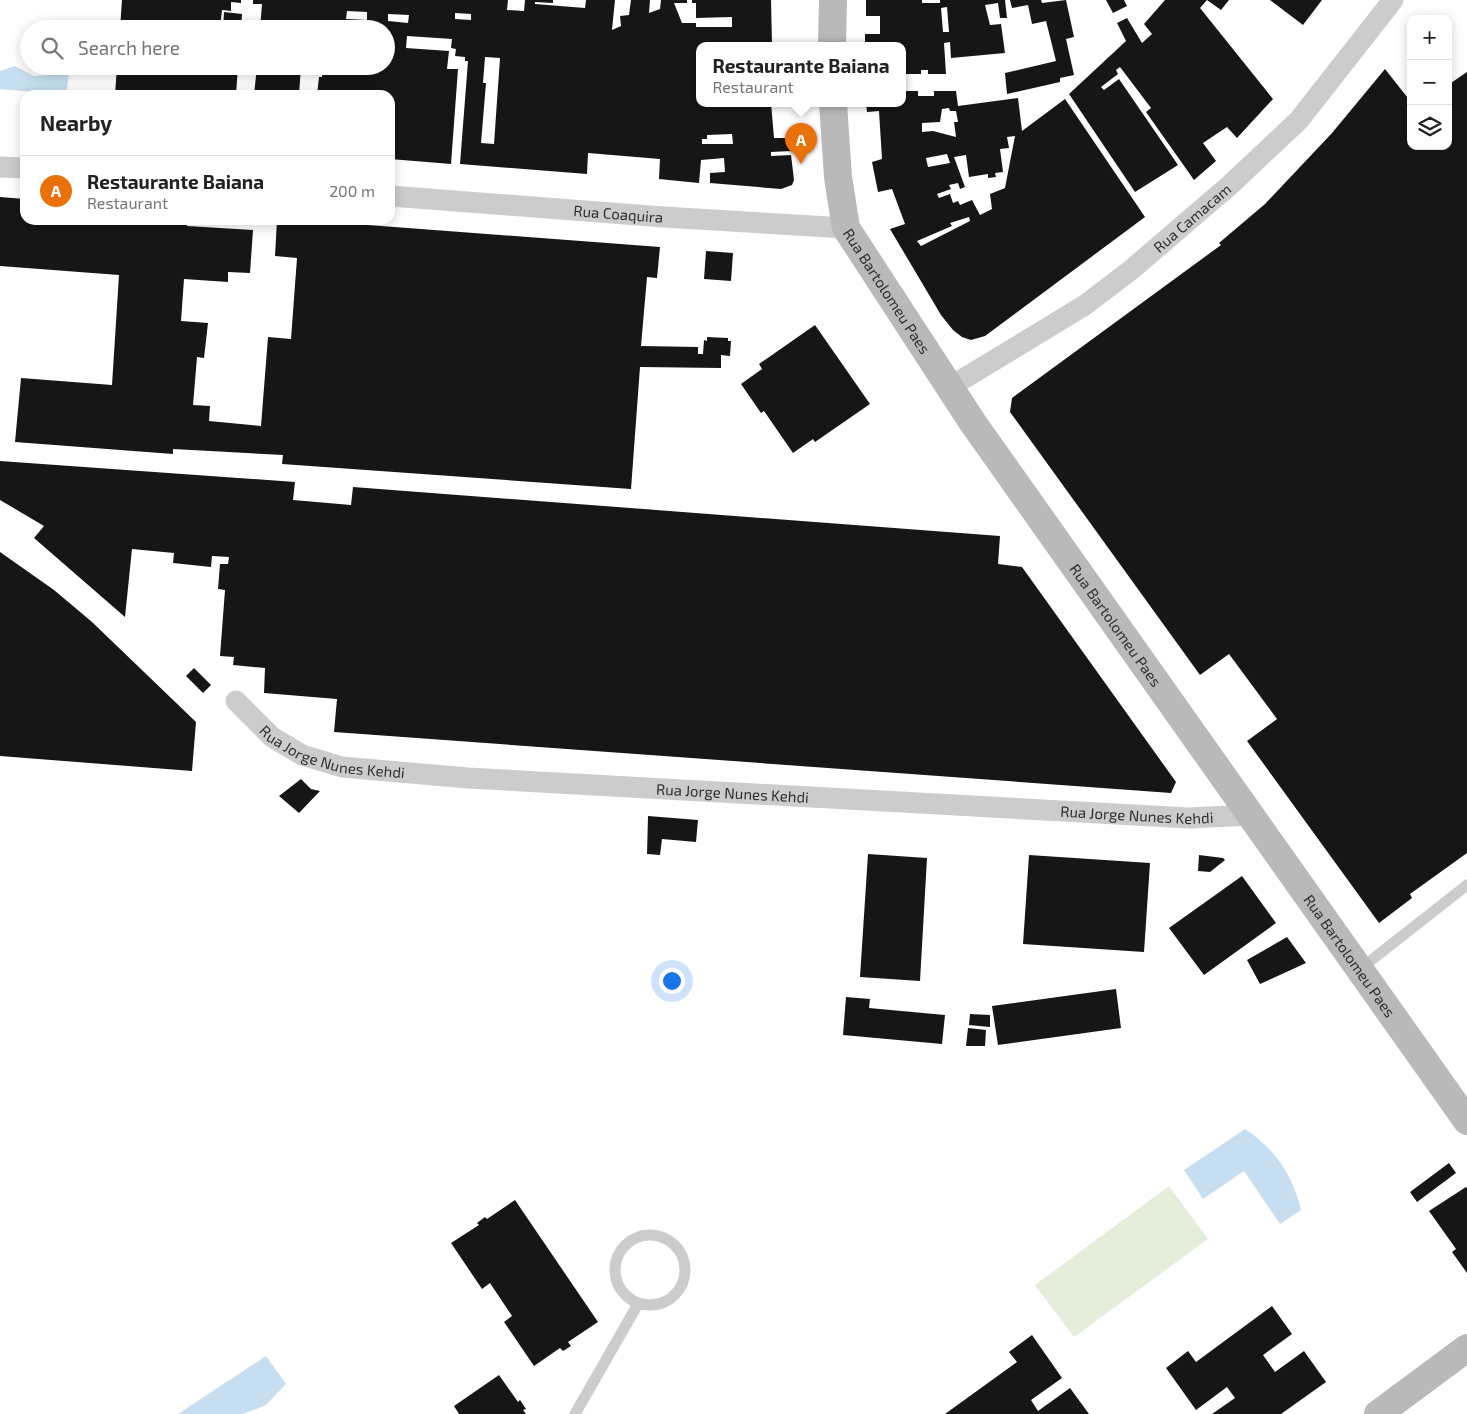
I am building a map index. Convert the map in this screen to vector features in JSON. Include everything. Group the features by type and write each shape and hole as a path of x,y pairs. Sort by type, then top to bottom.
{"street":[{"path":"832,42 833,0"},
{"name":"Rua Camacam","path":"950,387 1085,306 1131,270 1230,185 1299,120 1393,0"},
{"name":"Rua Bartolomeu Paes","path":"833,107 838,177 846,228 950,387 1467,1121"},
{"path":"0,166 20,168"},
{"name":"Rua Coaquira","path":"395,196 663,218 846,228"},
{"name":"Rua Jorge Nunes Kehdi","path":"236,701 272,737 302,755 342,767 468,778 1179,818 1251,815"},
{"path":"1378,1414 1467,1348"}],"lane":[{"path":"1360,969 1467,885"},
{"path":"649,1234 662,1236 673,1242 680,1251 685,1263 685,1276 681,1288 673,1297 662,1303 650,1306 638,1304 627,1297 619,1288 614,1264 619,1252 632,1239 649,1234"},
{"path":"575,1414 638,1304"}],"green space":[{"path":"1169,1186 1208,1239 1074,1337 1035,1285"}],"water":[{"path":"15,66 20,69 20,75 69,75 67,90 20,91 0,89 0,71"},
{"path":"1245,1129 1274,1154 1288,1174 1298,1197 1301,1210 1280,1224 1244,1171 1203,1199 1184,1170"},
{"path":"266,1356 286,1384 266,1405 243,1414 178,1414"}],"building":[{"path":"122,0 241,0 241,3 231,2 231,11 222,10 221,20 121,20"},
{"path":"253,0 508,0 507,10 524,11 525,0 553,0 553,3 535,2 535,4 585,8 586,0 615,0 612,30 621,26 620,16 629,15 631,0 650,0 649,13 660,9 661,0 687,0 687,3 674,3 682,23 696,23 696,27 732,27 732,17 696,18 696,3 692,3 692,0 771,0 772,42 696,42 696,107 771,107 774,138 789,138 791,151 771,152 771,156 791,155 794,180 792,185 781,189 710,183 710,173 725,172 724,158 701,160 699,183 659,179 660,159 588,153 587,174 460,164 468,61 465,61 465,57 455,56 456,49 451,48 452,39 407,36 406,48 449,51 447,69 458,69 451,164 395,159 395,90 318,90 319,77 322,77 322,75 395,75 395,22 408,23 409,15 388,14 388,20 367,20 261,20 262,4 253,4","holes":["347,11 367,12 367,20 346,19","455,13 471,14 471,20 455,19","485,57 500,58 494,144 481,143 486,83 483,83","732,134 733,144 702,144 702,139 707,139 707,135"]},
{"path":"866,0 922,0 922,3 940,3 940,0 1005,0 1007,18 1000,18 998,3 985,5 990,25 1001,24 1005,53 951,58 950,42 944,43 946,74 928,74 928,70 921,70 921,74 906,74 906,42 865,42 865,34 880,34 880,16 866,16","holes":["947,7 949,32 943,32 941,8"]},
{"path":"1010,0 1041,0 1042,3 1066,0 1074,37 1066,39 1074,75 1060,78 1060,82 1007,94 1005,73 1056,61 1046,21 1032,24 1028,5 1012,8"},
{"path":"1106,0 1124,0 1127,6 1113,13"},
{"path":"1165,0 1207,0 1200,8 1273,99 1237,138 1227,127 1203,143 1216,161 1194,180 1146,112 1151,108 1120,67 1116,70 1118,74 1101,87 1104,90 1119,79 1178,165 1135,192 1069,94 1126,41 1117,23 1127,18 1142,43 1152,34 1144,24"},
{"path":"1207,0 1229,0 1221,10"},
{"path":"1270,0 1322,0 1303,25"},
{"path":"224,12 242,14 242,20 224,20"},
{"path":"1385,69 1407,97 1407,150 1452,150 1452,82 1467,72 1467,853 1410,894 1412,898 1379,923 1247,741 1277,719 1229,654 1200,675 1010,412 1012,398 1221,245 1219,243 1265,204 1332,133"},
{"path":"116,75 237,75 236,90 115,90"},
{"path":"256,75 300,75 299,90 255,90"},
{"path":"906,91 918,91 918,96 934,96 934,91 956,91 958,106 1018,98 1022,131 1065,99 1145,217 985,336 971,340 962,337 953,330 941,315 890,229 905,224 892,189 878,192 872,162 882,159 879,111 867,112 866,107 906,107","holes":["949,108 950,111 956,111 958,122 954,122 956,137 933,131 922,132 922,123 940,122 942,109","1015,136 1005,188 990,194 992,209 980,215 972,200 960,205 958,201 953,203 950,194 939,198 937,194 951,189 949,185 958,183 960,189 965,187 954,157 966,155 969,177 988,174 988,178 996,177 995,173 1003,172 1000,149 1009,148 1007,137","947,154 950,163 928,167 926,158","969,217 970,221 921,246 917,241 952,226 950,223"]},
{"path":"0,197 20,199 20,225 187,225 253,230 250,273 228,272 228,282 184,279 181,321 208,323 204,358 197,357 193,405 210,406 209,421 261,426 268,337 291,339 297,258 275,256 277,225 368,225 660,247 657,278 647,277 641,346 698,347 698,354 703,354 704,340 707,341 707,337 728,338 728,341 731,341 730,356 721,355 721,368 640,367 631,489 282,464 283,455 173,449 173,454 15,442 21,378 112,385 119,275 0,266"},
{"path":"706,251 733,253 731,281 704,279"},
{"path":"815,325 870,404 815,442 813,439 793,453 764,411 761,413 741,384 762,369 759,364"},
{"path":"0,461 295,482 293,500 351,505 353,487 1000,536 998,564 1022,567 1176,782 1171,793 334,732 337,699 264,693 265,668 233,665 234,657 220,656 225,590 218,589 220,564 228,564 229,557 212,556 211,567 173,563 174,553 132,549 125,617 34,538 44,526 0,500"},
{"path":"0,552 54,590 92,622 196,722 192,771 0,756"},
{"path":"194,668 211,685 203,693 186,676"},
{"path":"301,779 311,789 320,791 299,813 279,796"},
{"path":"648,816 698,820 696,842 662,839 660,855 647,854"},
{"path":"868,854 927,858 920,981 860,977"},
{"path":"1029,855 1150,863 1144,952 1023,944"},
{"path":"1199,855 1223,858 1225,860 1210,872 1198,871"},
{"path":"1242,876 1276,923 1204,975 1169,928"},
{"path":"1287,937 1306,963 1260,984 1247,960"},
{"path":"1116,989 1121,1028 998,1045 992,1006"},
{"path":"846,997 870,999 869,1008 945,1015 942,1044 843,1035"},
{"path":"970,1014 990,1015 990,1027 969,1025"},
{"path":"968,1028 986,1030 985,1046 966,1046"},
{"path":"1449,1163 1456,1173 1417,1202 1410,1192"},
{"path":"1466,1187 1467,1273 1452,1252 1456,1249 1429,1211"},
{"path":"515,1200 598,1322 568,1342 571,1346 563,1351 560,1348 534,1366 504,1322 512,1316 490,1283 482,1289 451,1243 479,1225 477,1223 485,1217 487,1219"},
{"path":"1272,1306 1292,1334 1263,1355 1275,1372 1304,1351 1326,1382 1281,1414 1212,1414 1235,1398 1227,1387 1196,1410 1166,1368 1188,1351 1196,1362"},
{"path":"1032,1335 1062,1378 1031,1400 1038,1411 1070,1388 1089,1414 945,1414 1017,1362 1009,1352"},
{"path":"499,1375 518,1402 520,1400 526,1409 523,1410 526,1414 459,1414 454,1406"}],"place":[{"name":"Restaurante Baiana","path":"801,164"}]}
